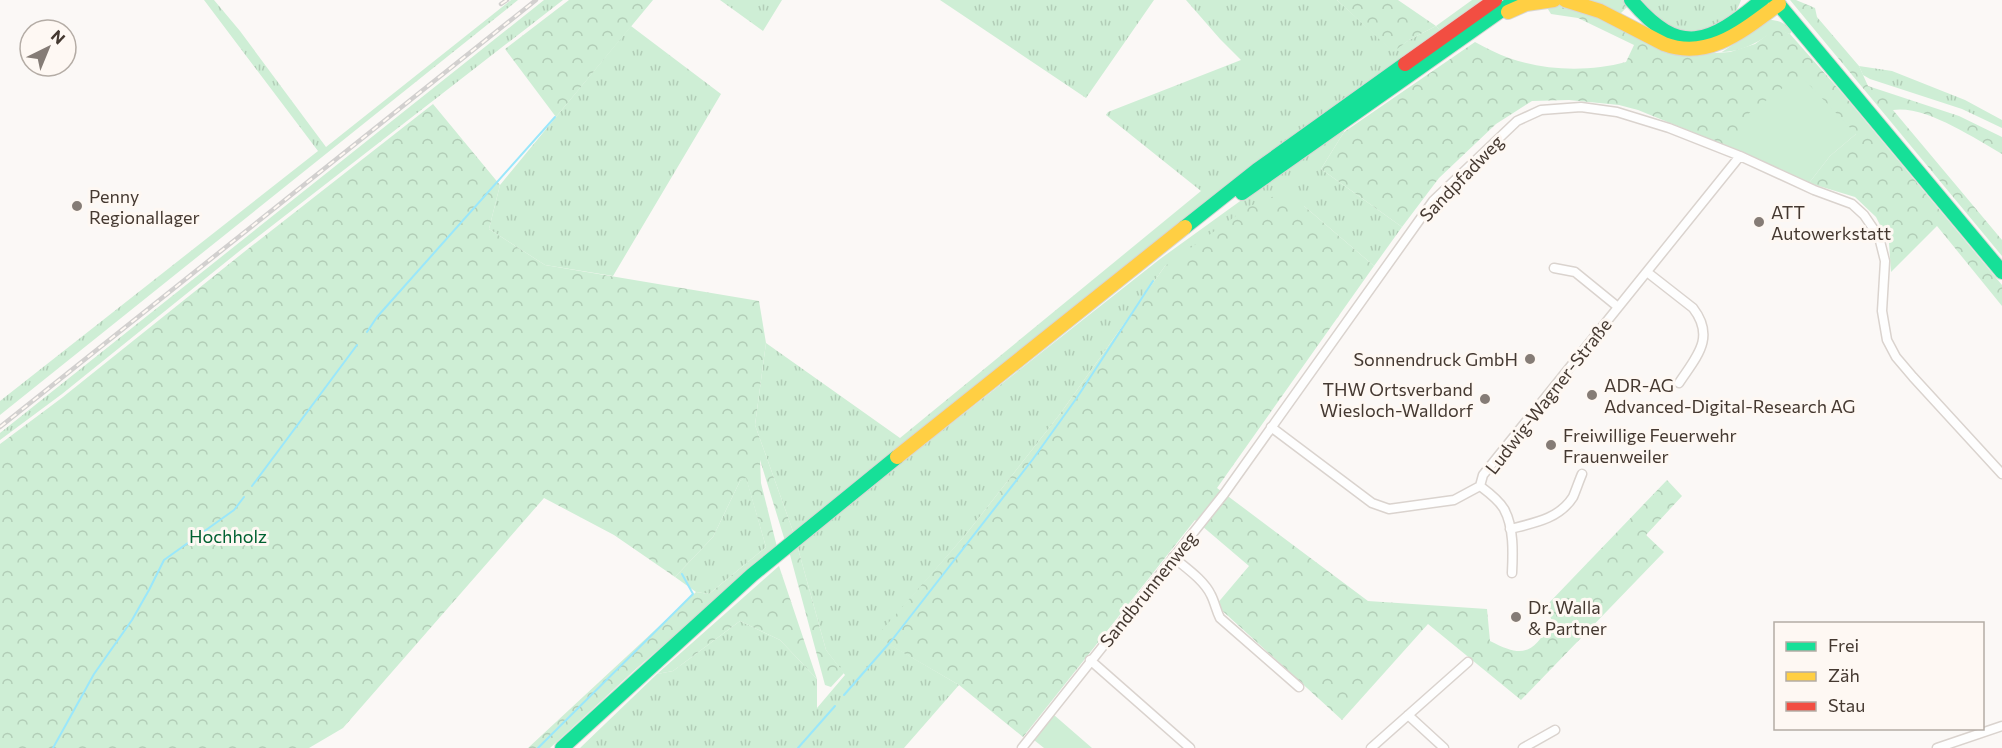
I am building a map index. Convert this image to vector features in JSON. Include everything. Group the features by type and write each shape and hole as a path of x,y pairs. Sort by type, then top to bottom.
{"main road":[{"path":"562,748 753,575 892,461 1257,170 1495,0"},
{"path":"1036,347 1249,188 1516,0"},
{"path":"1481,24 1526,4 1554,0"},
{"path":"1565,0 1596,7 1658,42 1676,48 1689,49 1713,46 1731,38 1777,2 2002,272"},
{"path":"1631,0 1644,17 1660,30 1680,38 1713,35 1742,18 1762,0"},
{"path":"1742,18 1749,0"}],"street":[{"name":"Sandpfadweg","path":"1271,427 1434,201 1517,121 1541,110 1581,107 1617,112 1669,128 1740,156"},
{"name":"Ludwig-Wagner-Straße","path":"1271,427 1372,503 1389,509 1454,500 1480,486 1483,475 1740,156"},
{"path":"1740,156 1814,190 1852,204 1864,214 1879,237 1885,261 1882,312 1887,340 1913,377 2002,474"},
{"name":"Ludwig-Wagner-Straße","path":"1554,268 1575,272 1618,307"},
{"path":"1647,272 1693,308 1703,329 1703,347 1679,383"},
{"name":"Sandbrunnenweg","path":"1024,747 1090,660 1224,494 1271,427"},
{"path":"1510,529 1545,520 1557,514 1572,498 1582,474"},
{"name":"Ludwig-Wagner-Straße","path":"1480,486 1504,509 1513,550 1512,573"},
{"path":"1173,557 1203,583 1211,595 1220,618 1299,687"},
{"path":"1090,660 1190,748"},
{"path":"1371,748 1468,662"},
{"path":"1408,715 1444,748"},
{"path":"1937,748 2002,726"},
{"path":"1523,748 1555,730"}],"green space":[{"path":"204,0 214,0 240,31 326,147 511,0 518,0 0,415 0,401 318,151"},
{"path":"544,0 563,0 242,249 62,394 0,440 0,433"},
{"path":"569,0 653,0 556,117 505,49"},
{"path":"720,0 782,0 763,31"},
{"path":"940,0 1154,0 1086,98"},
{"path":"1186,0 1337,0 1393,51 1436,26 1440,30 794,534 755,425 766,343 900,438 1201,191 1106,115 1108,112 1241,60"},
{"path":"1337,0 1398,0 1436,26 1409,40 1393,52"},
{"path":"1472,0 1482,0 1440,30 1436,26"},
{"path":"1586,0 1623,0 1627,7 1620,14"},
{"path":"1638,0 1741,0 1736,11 1717,27 1693,33 1680,32 1657,22"},
{"path":"1790,0 1796,0 1815,8 1817,17 1859,66 1868,86 1959,116 2002,137 2002,154 1949,124 1920,113 1893,110 2002,240 2002,256"},
{"path":"1562,5 1587,10 1701,54 1730,52 1755,44 1771,32 1780,30 1790,34 2002,285 2002,306 1937,226 1891,272 1889,243 1876,217 1855,197 1809,183 1830,156 1856,134 1739,121 1739,151 1638,110 1619,105 1569,100 1532,101 1496,124 1439,178 1402,227 1321,169 1344,132 1475,42 1509,58 1553,68 1582,69 1626,62 1634,45 1578,18 1551,14 1546,6"},
{"path":"1769,20 1782,23 1792,31 1790,34 1779,31 1771,33 1748,47 1722,52"},
{"path":"631,26 721,94 613,276 545,265 489,229 500,185"},
{"path":"1859,66 1892,71 1965,100 2002,120 2002,128 1962,109 1870,79 1863,75"},
{"path":"1800,75 1856,134 1830,156 1809,183 1739,151 1739,121"},
{"name":"Hochholz","path":"433,104 500,185 489,229 545,265 759,301 766,343 755,425 794,534 785,541 760,460 761,483 777,547 637,668 550,748 528,748 696,592 709,594 766,547 746,478 740,481 713,537 675,577 614,535 544,498 343,728 309,748 0,748 0,444 63,397"},
{"path":"1344,126 1344,132 1321,169 1402,227 1374,266 1304,206 1165,266 1060,414 967,533 877,637 959,685 904,748 580,748 657,674 673,671 740,621 780,640 817,679 817,708 845,675 826,650 797,545 1160,259"},
{"path":"1277,195 1304,206 1374,266 1217,488 1368,601 1487,609 1490,641 1512,650 1527,650 1539,641 1552,622 1547,605 1667,480 1682,496 1646,535 1664,552 1521,700 1428,624 1342,720 1216,605 1249,566 1195,520 1023,737 959,685 876,637 967,533 1060,414 1165,266 1250,206"},
{"path":"746,477 766,547 709,594 696,592 675,577 713,537 740,481"},
{"path":"797,545 826,650 844,673 831,687 825,685 789,551"},
{"path":"779,566 817,679 780,640 740,621 673,671 657,674"},
{"path":"1054,715 1092,748 1044,748 1034,740"}],"waterway":[{"path":"367,332 377,317 555,117"},
{"path":"844,695 892,640 1033,459 1076,399 1153,281"},
{"path":"252,486 357,345"},
{"path":"53,748 94,674 132,620 164,560 234,510 244,497"},
{"path":"538,748 693,594 682,574"},
{"path":"798,748 835,706"}],"railway":[{"path":"501,4 507,0"},
{"path":"0,427 536,0"}],"traffic: fast":[{"path":"1242,193 1516,0"},
{"path":"1631,0 1665,31 1680,37 1695,38 1710,35 1726,27 1762,0"},
{"path":"1775,0 2002,272"},
{"path":"1185,227 1257,170 1405,64"},
{"path":"562,748 752,575 897,457"}],"traffic: slow":[{"path":"1508,12 1526,4 1554,0"},
{"path":"1565,0 1600,11 1664,44 1680,48 1696,48 1726,40 1779,4"},
{"path":"897,457 1185,227"}],"traffic: jam":[{"path":"1405,64 1495,0"}],"place":[{"name":"Penny Regionallager","path":"77,206"},
{"name":"ATT Autowerkstatt","path":"1759,222"},
{"name":"Sonnendruck GmbH","path":"1530,359"},
{"name":"ADR-AG Advanced-Digital-Research AG","path":"1592,395"},
{"name":"THW Ortsverband Wiesloch-Walldorf","path":"1485,399"},
{"name":"Freiwillige Feuerwehr Frauenweiler","path":"1551,445"},
{"name":"Dr. Walla & Partner","path":"1516,617"}]}
